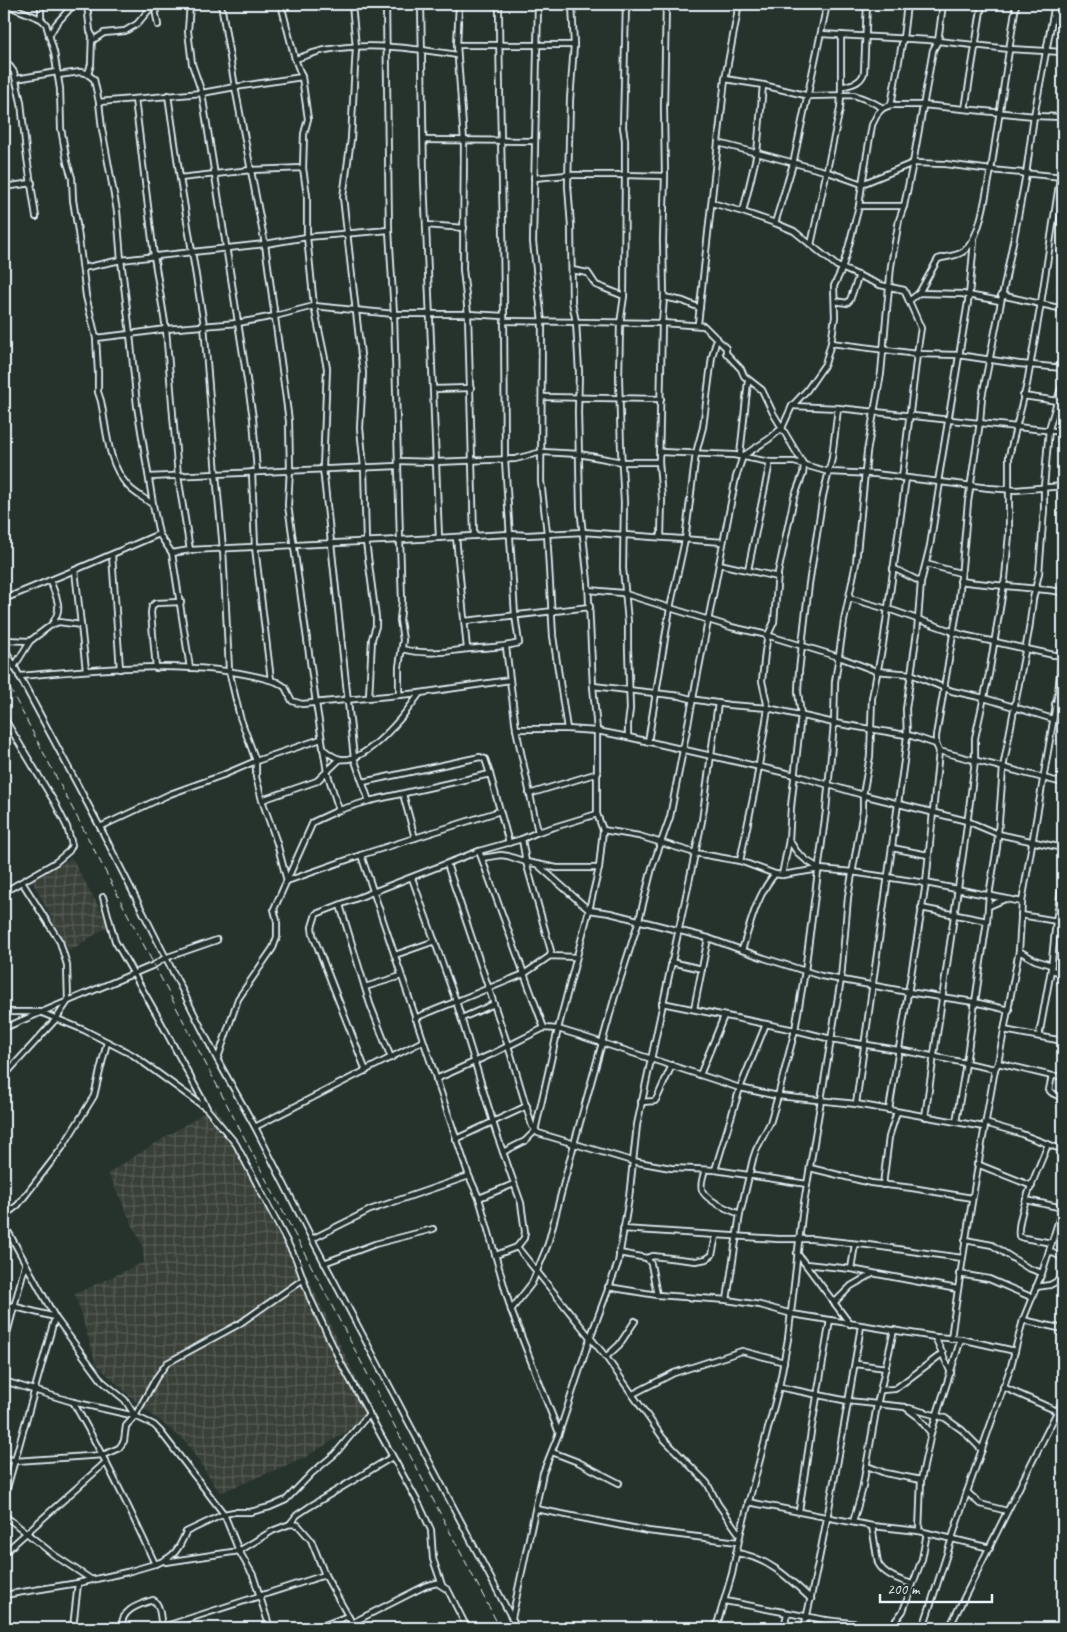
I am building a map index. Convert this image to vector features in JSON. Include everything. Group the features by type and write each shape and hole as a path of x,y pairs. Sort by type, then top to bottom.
{"street":[{"path":"4,4 46,24 60,89 61,128 72,178 73,200 86,296 96,338 98,392 111,459 130,488 153,505"},
{"path":"41,4 41,20"},
{"path":"49,36 56,24 74,4"},
{"path":"87,4 92,41 91,64 88,74"},
{"path":"92,41 104,33 125,31 137,24 154,4"},
{"path":"154,4 158,25"},
{"path":"190,4 188,31 192,64 202,93 253,418 255,547 271,680"},
{"path":"221,4 265,244 289,421 290,469 288,504 293,545 302,593 321,739 327,772 339,810"},
{"path":"281,4 295,59 302,77 308,120 304,134 303,168 307,196 308,237 314,306 327,368 323,468 354,758 369,801"},
{"path":"352,4 356,47 351,139 343,197 363,373 360,428 364,467 366,542 376,618 372,640 369,697"},
{"path":"386,4 389,230 400,487 402,601 400,620 403,640 399,667 399,695"},
{"path":"422,4 421,49 426,225 439,538"},
{"path":"459,4 456,55 464,141 463,268 468,314 474,536"},
{"path":"402,649 422,653 446,653 467,649 506,647 519,643 514,615 505,460 505,319 499,4"},
{"path":"538,4 533,242 542,322 541,481 547,533 550,611 567,729"},
{"path":"503,1152 525,1141 536,1131 558,1029 599,868 603,830 598,814 597,731 590,607 580,507 579,372 576,322 572,302 568,175 574,45 572,4"},
{"path":"626,4 623,127 625,140 624,296 620,324 620,399 630,709 628,737"},
{"path":"661,537 662,499 659,462 664,298 666,4"},
{"path":"698,324 725,79 738,4"},
{"path":"775,223 793,164 828,4"},
{"path":"841,87 858,83 862,80 864,73 867,4"},
{"path":"891,105 907,4"},
{"path":"727,1300 740,1214 756,1150 770,1123 778,1096 795,1030 806,972 820,869 834,723 835,682 856,563 864,474 884,350 891,266 934,50 938,41 943,4"},
{"path":"965,109 982,4"},
{"path":"909,300 919,293 938,259 963,252 974,239 991,170 1016,4"},
{"path":"889,1110 926,883 939,751 936,744 960,581 982,397 1000,298 1026,174 1034,116 1055,4"},
{"path":"821,34 903,38 1009,49 1063,52"},
{"path":"811,245 828,172 841,96 841,35"},
{"path":"929,40 934,50"},
{"path":"4,42 6,61 14,72 21,102 36,216"},
{"path":"457,45 574,45"},
{"path":"295,59 324,50 356,47 421,49 456,55"},
{"path":"16,79 80,72 88,74 94,79 117,211 138,406 153,505 159,534 172,553 190,668"},
{"path":"99,102 202,93 302,77"},
{"path":"725,79 763,85 809,96 860,96 883,108"},
{"path":"744,212 757,154 763,85"},
{"path":"168,95 204,326 223,548 228,670 240,717 256,761 256,777 287,881"},
{"path":"135,99 154,256 166,329 178,476 190,550"},
{"path":"741,456 782,428 792,406 825,364 835,317 834,286 842,269 859,206 872,125 878,113 883,108 891,105 923,105 1063,118"},
{"path":"424,140 535,141"},
{"path":"718,143 828,172 862,184 913,163 945,164 1062,177"},
{"path":"925,1118 975,761 975,738 984,698 1003,587 1009,534 1009,456 1018,426 1042,303 1062,177 1063,158"},
{"path":"180,178 251,170 303,168"},
{"path":"534,178 568,175 665,176"},
{"path":"4,187 32,183"},
{"path":"712,203 744,212 794,231 836,266 890,288 904,290 921,328 908,415 902,513 883,644 876,670 872,698 870,756 863,795 863,811 844,933 841,979 797,1253 792,1314 779,1387 748,1502 725,1602 716,1628"},
{"path":"859,206 904,206"},
{"path":"426,225 464,228"},
{"path":"83,268 121,260 225,249 308,237 389,230"},
{"path":"856,1104 907,736 906,709 919,620 921,582 926,564 958,355 969,296 974,239"},
{"path":"572,270 588,273 596,285 624,296"},
{"path":"835,301 847,303 850,300 858,275"},
{"path":"923,286 933,292"},
{"path":"919,293 933,292 1000,298 1042,303 1063,309"},
{"path":"664,298 684,301 700,308"},
{"path":"96,338 166,329 238,323 314,306 394,314 468,314 542,322 698,324 706,328 726,348 726,353 741,369 744,376 762,390 804,465 803,474 794,496 778,576 774,622 768,636 762,681 768,708 759,767 740,862"},
{"path":"648,742 670,608 685,540 696,453 703,427 712,357 717,338"},
{"path":"831,343 917,354 958,355 1063,368"},
{"path":"511,1310 532,1282 550,1235 602,1043 639,920 660,841 670,817 691,699 741,456 748,380"},
{"path":"956,1122 987,921 998,834 1003,768 1033,599 1037,588 1049,429 1063,381"},
{"path":"433,389 471,388"},
{"path":"1023,396 1058,401"},
{"path":"542,397 661,399"},
{"path":"792,406 874,411 1063,432"},
{"path":"782,875 789,840 801,715 798,692 809,584 837,424 838,408"},
{"path":"149,477 505,460 522,458 542,452 579,454 622,462 659,462"},
{"path":"660,452 741,456 770,462 794,462 829,472 970,486 1010,489 1063,486"},
{"path":"748,570 770,462"},
{"path":"172,553 223,548 583,532 724,542"},
{"path":"4,599 159,534"},
{"path":"456,537 467,649"},
{"path":"112,555 120,669"},
{"path":"720,564 778,576"},
{"path":"926,564 960,573"},
{"path":"893,568 921,582"},
{"path":"75,570 86,670"},
{"path":"14,667 30,641 51,625 58,616 59,610 50,580"},
{"path":"960,581 1063,592"},
{"path":"589,590 626,594 731,627 839,656 876,670 911,674 944,688 1053,719"},
{"path":"849,598 953,632 1025,649 1062,655"},
{"path":"156,668 151,614 152,606 156,603 181,602"},
{"path":"465,621 590,607"},
{"path":"51,625 59,622 82,625"},
{"path":"4,640 30,641"},
{"path":"951,1339 959,1274 977,1164 995,1069 998,1063 1009,1010 1019,951 1022,902 1034,842 1058,693 1063,645"},
{"path":"4,647 100,826 165,958 517,1628"},
{"path":"506,647 516,729 538,832"},
{"path":"19,676 120,669 190,668 228,670 281,684 289,698 295,703 302,704 420,693 510,680"},
{"path":"593,686 629,689 718,703 768,708 834,723 895,732 936,744"},
{"path":"323,749 340,759 354,758 378,742 399,721 420,693"},
{"path":"512,1618 543,1473 559,1433 590,1338 618,1263 641,1102 702,821 718,703"},
{"path":"1055,704 1063,706"},
{"path":"4,718 55,803 67,827 72,845 65,856 4,892"},
{"path":"516,729 597,731 628,737 795,775 863,795 967,821 998,834 1063,848"},
{"path":"100,826 170,794 256,761 321,739"},
{"path":"939,751 1063,783"},
{"path":"363,782 482,757 486,761 509,843"},
{"path":"262,800 316,782 340,759"},
{"path":"530,794 598,773"},
{"path":"218,1058 238,999 273,948 277,937 277,921 274,909 312,824 339,810 369,801 490,774"},
{"path":"403,794 415,838"},
{"path":"287,881 361,855 500,811"},
{"path":"366,1071 318,948 312,927 316,914 479,851 598,814"},
{"path":"603,830 660,841 695,852 740,862 775,874 782,875 820,869 852,872 926,883 1022,902"},
{"path":"522,839 526,862 551,951 550,956"},
{"path":"789,840 797,852 820,869"},
{"path":"892,848 928,855"},
{"path":"479,851 544,1028"},
{"path":"361,855 456,1139 478,1198 511,1310 559,1433"},
{"path":"482,858 501,855 557,868 599,868"},
{"path":"447,864 508,1046 532,1126 536,1131 632,1161 671,1168 750,1174 807,1184"},
{"path":"538,865 589,910 610,913 708,938 806,972 1009,1010"},
{"path":"742,950 757,908 768,883 775,874"},
{"path":"412,878 462,1018 493,1122 521,1203 525,1232 524,1238 518,1247 496,1255"},
{"path":"1038,1036 1051,968 1063,879"},
{"path":"4,1076 56,1019 68,1001 67,965 60,942 22,882"},
{"path":"103,898 114,941 208,1110 236,1144 296,1259 302,1280 341,1363 368,1415 420,1506 431,1530 433,1559 442,1585"},
{"path":"988,906 1005,898"},
{"path":"340,905 365,987 391,1058"},
{"path":"921,908 987,921"},
{"path":"1021,915 1063,922"},
{"path":"694,1009 708,938"},
{"path":"4,1028 134,974 165,958 217,940"},
{"path":"395,955 435,941"},
{"path":"1019,951 1063,973"},
{"path":"415,1018 524,974 550,956 576,958"},
{"path":"671,962 702,969"},
{"path":"365,987 401,976"},
{"path":"662,1003 831,1039 934,1056 995,1069"},
{"path":"462,1018 494,1004"},
{"path":"4,1012 40,1012 84,1030 133,1055 208,1110"},
{"path":"700,1075 724,1016"},
{"path":"715,1170 740,1088 766,1024"},
{"path":"436,1079 544,1028 558,1029 740,1088 778,1096 856,1104 925,1118 985,1125 1063,1150"},
{"path":"1004,1030 1063,1041"},
{"path":"255,1127 423,1041"},
{"path":"4,1216 18,1205 62,1148 94,1096 107,1042"},
{"path":"998,1063 1052,1076 1063,1076"},
{"path":"641,1102 655,1101 672,1065"},
{"path":"1052,1076 1049,1090 1063,1098"},
{"path":"456,1139 527,1106"},
{"path":"883,1185 889,1137 898,1112"},
{"path":"1048,1144 1026,1200 1020,1224 1020,1236 1052,1243"},
{"path":"977,1164 1032,1186"},
{"path":"810,1168 883,1185 972,1198"},
{"path":"706,1170 702,1184 704,1194 719,1205 740,1214"},
{"path":"312,1239 370,1210 469,1176"},
{"path":"478,1198 514,1184"},
{"path":"923,1628 1003,1388 1023,1320 1061,1222 1063,1208 1026,1200"},
{"path":"4,1226 55,1317 102,1380 125,1400 135,1416"},
{"path":"324,1263 375,1244 433,1229"},
{"path":"623,1229 778,1240 800,1239 962,1258"},
{"path":"619,1253 647,1258 653,1256 696,1261 706,1259 712,1255 716,1236"},
{"path":"965,1240 992,1246 1028,1268 1042,1273"},
{"path":"851,1269 855,1244"},
{"path":"518,1247 606,1357 663,1438 707,1483 718,1504 740,1535"},
{"path":"1049,1251 1063,1258"},
{"path":"797,1253 850,1324"},
{"path":"647,1258 658,1295"},
{"path":"4,1345 26,1264"},
{"path":"806,1264 851,1269 958,1289"},
{"path":"834,1303 852,1286 872,1274"},
{"path":"959,1274 989,1279 1031,1297"},
{"path":"1036,1287 1050,1285 1063,1278"},
{"path":"4,1458 16,1461 103,1455 119,1448 124,1441 126,1426 135,1416 156,1378 167,1363 239,1324 302,1280"},
{"path":"608,1287 658,1295 727,1300 760,1305 792,1314 935,1337 961,1339 1015,1351"},
{"path":"4,1304 55,1317"},
{"path":"4,1499 55,1317"},
{"path":"800,1511 830,1320"},
{"path":"1023,1320 1063,1329"},
{"path":"606,1357 619,1345 636,1321"},
{"path":"804,1628 856,1364 861,1326"},
{"path":"853,1522 867,1466 877,1404 894,1330"},
{"path":"935,1337 951,1373"},
{"path":"919,1531 921,1480 931,1433 961,1339"},
{"path":"633,1394 674,1372 742,1350 784,1362"},
{"path":"881,1390 895,1389 943,1353"},
{"path":"856,1364 886,1368"},
{"path":"4,1381 72,1402 135,1416 154,1425 224,1514 239,1551 253,1575 270,1628"},
{"path":"779,1387 848,1401 905,1407 936,1415 945,1418 962,1430 982,1450"},
{"path":"1003,1388 1057,1411"},
{"path":"950,1628 1063,1400"},
{"path":"72,1402 103,1455 155,1564"},
{"path":"905,1407 917,1416 931,1433"},
{"path":"4,1595 92,1580 155,1564 172,1557 181,1544 186,1532 224,1514 250,1512 270,1507 286,1500 312,1473 335,1454 368,1415"},
{"path":"552,1452 578,1462 619,1483"},
{"path":"155,1564 239,1551 290,1524 297,1515 308,1507 392,1457"},
{"path":"4,1552 106,1462"},
{"path":"867,1466 885,1473 921,1480"},
{"path":"967,1492 978,1503 1007,1512"},
{"path":"748,1502 872,1526 919,1531 990,1548"},
{"path":"536,1508 648,1531 738,1542"},
{"path":"4,1515 54,1555 92,1580"},
{"path":"290,1524 298,1525 311,1540 325,1575 354,1626 432,1583 442,1585 448,1590 466,1628"},
{"path":"872,1526 880,1568 884,1572 912,1584"},
{"path":"725,1602 807,1616 857,1627 892,1628 903,1610 922,1559 927,1533"},
{"path":"736,1553 760,1559 784,1575 811,1599"},
{"path":"122,1628 122,1618 127,1612 153,1600 158,1606 161,1628 325,1575"},
{"path":"73,1628 78,1583"},
{"path":"784,1628 787,1614"},
{"path":"317,1628 348,1616"},
{"path":"825,1620 829,1628"}],"shaded area":[{"path":"72,858 109,926 69,951 32,881"},
{"path":"215,1106 277,1214 374,1415 304,1458 220,1493 186,1442 136,1402 96,1364 75,1294 144,1262 142,1245 108,1173"}],"railway":[{"path":"4,677 500,1628"}]}
